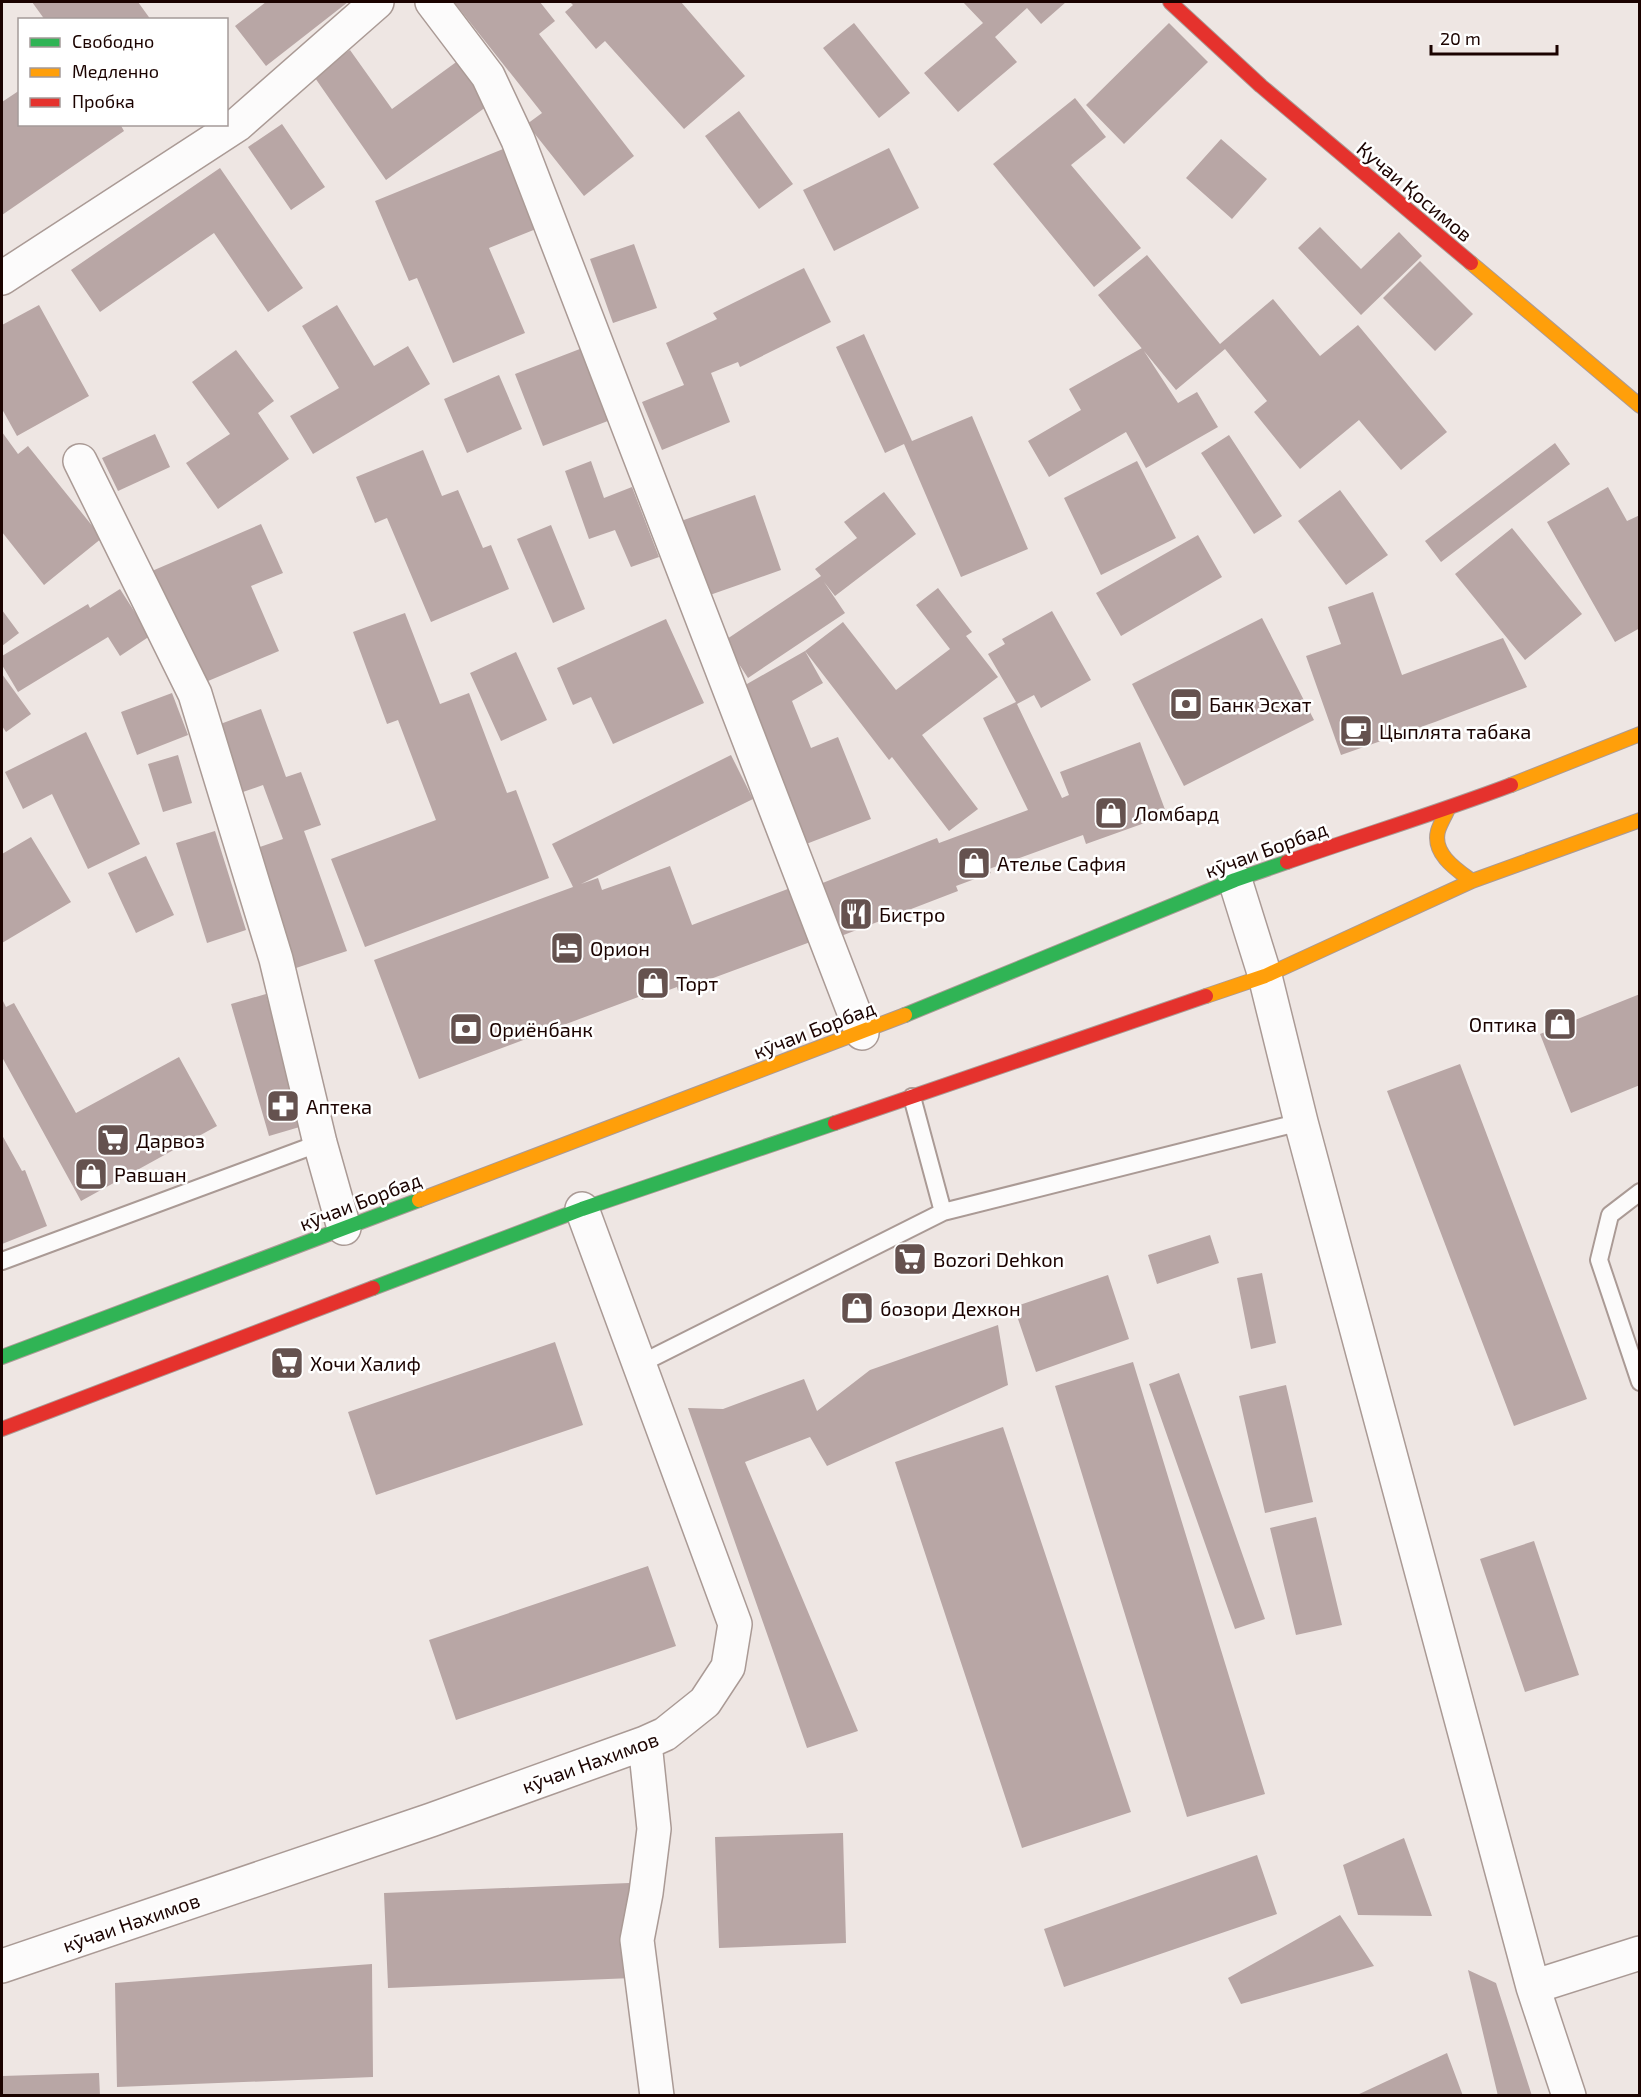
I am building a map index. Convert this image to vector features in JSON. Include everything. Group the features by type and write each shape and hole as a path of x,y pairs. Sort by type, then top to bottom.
{"main road":[{"name":"Кучаи Қосимов","path":"1170,2 1261,86 1640,406"},
{"name":"кӯчаи Борбад","path":"2,1357 862,1033 1235,880 1382,829 1448,809 1640,734"},
{"path":"1448,809 1436,837 1441,852 1451,865 1472,881"},
{"path":"2,1429 582,1209 1265,976 1472,881 1640,820"}],"street":[{"path":"2,278 237,125 377,2"},
{"path":"432,2 488,76 518,140 862,1033"},
{"path":"80,460 195,694 276,959 320,1143 344,1228"},
{"path":"1235,880 1265,976 1301,1122 1533,1987 1569,2096"},
{"name":"кӯчаи Нахимов","path":"2,1966 431,1820 645,1743 665,1734 705,1702 728,1667 735,1624 582,1209"},
{"path":"645,1743 654,1829 637,1940 657,2096"},
{"path":"1533,1987 1640,1953"}],"lane":[{"path":"912,1097 944,1212"},
{"path":"640,1364 944,1212 1301,1122"},
{"path":"2,1261 320,1143"},
{"path":"1640,1192 1610,1215 1599,1260 1640,1382"}],"building":[{"path":"32,2 138,2 150,18 44,18"},
{"path":"266,2 348,2 266,66 235,26"},
{"path":"454,2 540,2 555,21 539,34 634,156 584,196 527,124 542,113"},
{"path":"570,2 681,2 745,76 684,129 605,41 596,49 565,12 573,5"},
{"path":"963,2 1066,2 1041,24 1027,8 995,37 1017,62 958,112 924,73 983,23"},
{"path":"854,23 910,93 879,118 823,48"},
{"path":"1169,23 1208,62 1124,144 1086,105"},
{"path":"350,50 392,109 459,60 490,104 386,180 313,75"},
{"path":"18,91 18,126 121,126 124,131 2,215 2,102"},
{"path":"1075,98 1106,137 1071,165 1141,248 1094,287 993,164"},
{"path":"739,111 793,184 759,209 705,136"},
{"path":"282,124 325,187 291,210 248,147"},
{"path":"1221,139 1267,179 1232,219 1186,178"},
{"path":"508,147 541,227 489,248 525,333 453,363 417,278 409,281 375,201"},
{"path":"889,148 919,208 834,251 803,190"},
{"path":"220,168 303,288 268,312 214,233 100,312 71,270"},
{"path":"1320,227 1361,269 1399,232 1422,256 1361,315 1298,248"},
{"path":"634,244 657,308 613,323 590,259"},
{"path":"1147,255 1220,344 1273,299 1320,356 1358,325 1447,432 1401,470 1359,420 1300,469 1254,412 1267,401 1225,349 1176,390 1098,295"},
{"path":"1420,261 1473,314 1435,351 1383,298"},
{"path":"804,268 831,322 740,367 738,362 711,373 730,422 662,450 642,402 684,385 666,343 717,319 713,313"},
{"path":"39,305 89,396 17,436 2,409 2,325"},
{"path":"337,305 374,366 408,346 430,384 313,454 290,416 339,388 302,326"},
{"path":"864,334 912,441 972,416 1028,549 961,577 904,444 885,453 836,347"},
{"path":"585,347 613,419 543,446 515,374"},
{"path":"1142,348 1178,403 1197,392 1218,427 1146,468 1126,432 1049,477 1028,441 1081,410 1069,389"},
{"path":"236,350 274,401 258,413 289,459 218,509 186,463 230,434 192,382"},
{"path":"499,375 522,429 467,453 444,399"},
{"path":"2,432 18,454 28,446 102,538 44,585 2,532"},
{"path":"155,434 170,467 118,491 102,458"},
{"path":"1229,435 1282,516 1254,534 1201,453"},
{"path":"1555,443 1570,464 1441,562 1425,541"},
{"path":"423,450 442,496 458,490 483,548 491,545 509,589 431,622 387,518 375,523 356,477"},
{"path":"591,461 604,498 632,487 659,557 631,567 615,530 589,539 565,471"},
{"path":"1137,461 1176,538 1101,575 1064,498"},
{"path":"1608,487 1627,521 1640,515 1640,628 1615,642 1547,522"},
{"path":"1340,490 1388,555 1346,585 1298,521"},
{"path":"884,492 916,534 835,596 824,582 845,613 748,678 724,641 821,576 815,569 857,538 844,522"},
{"path":"755,495 781,570 707,596 681,521"},
{"path":"261,524 283,573 251,586 279,651 201,684 152,571"},
{"path":"551,525 585,609 553,623 517,539"},
{"path":"1512,528 1582,614 1525,660 1455,574"},
{"path":"1198,535 1222,577 1121,636 1096,593"},
{"path":"938,588 972,632 966,636 998,677 922,735 978,809 949,831 892,757 889,760 805,651 843,622 896,690 950,649 916,605"},
{"path":"120,589 150,636 120,656 108,637 18,692 2,665 2,656 88,604 90,608"},
{"path":"1373,592 1402,675 1503,638 1527,687 1341,755 1306,656 1341,644 1328,607"},
{"path":"2,610 19,633 2,646"},
{"path":"1052,611 1091,680 1041,708 1034,695 1017,704 1062,798 1069,795 1060,772 1140,742 1167,815 1086,844 1083,835 989,869 991,873 956,886 958,891 841,936 820,884 937,838 939,843 1028,810 983,718 1016,702 988,654 1005,644 1002,639"},
{"path":"405,613 440,704 469,693 507,793 516,790 549,878 365,947 331,859 436,820 398,720 387,724 353,632"},
{"path":"1262,618 1314,720 1184,786 1132,684"},
{"path":"666,619 704,703 613,744 591,697 573,705 557,668"},
{"path":"805,651 823,683 792,701 811,748 838,737 871,819 801,846 740,688"},
{"path":"516,652 547,720 501,741 470,673"},
{"path":"2,674 31,714 6,732 2,726"},
{"path":"172,693 188,735 137,755 121,712"},
{"path":"261,709 286,777 301,772 321,825 304,831 347,951 296,968 254,849 283,839 263,785 240,793 215,726"},
{"path":"86,732 140,844 88,869 52,794 23,809 5,772"},
{"path":"178,755 192,803 163,812 148,764"},
{"path":"731,755 753,799 581,884 598,878 602,890 670,866 692,925 793,887 813,941 678,991 677,987 642,1000 641,996 419,1079 374,960 573,887 552,844"},
{"path":"215,831 246,930 207,943 176,843"},
{"path":"31,837 71,902 2,943 2,854"},
{"path":"146,856 174,915 136,933 108,873"},
{"path":"266,994 303,1126 269,1136 231,1004"},
{"path":"1640,994 1640,1085 1571,1113 1540,1034"},
{"path":"2,999 6,1007 14,1003 76,1113 179,1057 217,1126 81,1201 2,1057"},
{"path":"1460,1064 1587,1399 1514,1426 1387,1091"},
{"path":"2,1135 22,1171 25,1170 47,1226 2,1244"},
{"path":"1210,1235 1219,1263 1157,1284 1148,1255"},
{"path":"1262,1273 1276,1343 1251,1349 1237,1278"},
{"path":"1108,1275 1129,1339 1036,1372 1014,1307"},
{"path":"998,1325 1008,1385 827,1466 810,1437 745,1462 858,1731 807,1748 688,1408 723,1409 804,1379 817,1411 870,1370"},
{"path":"555,1342 583,1425 376,1495 348,1412"},
{"path":"1133,1362 1265,1794 1187,1817 1055,1386"},
{"path":"1179,1373 1265,1619 1235,1629 1149,1384"},
{"path":"1286,1385 1313,1502 1265,1513 1239,1396"},
{"path":"1003,1427 1131,1812 1022,1848 895,1462"},
{"path":"1316,1517 1342,1625 1296,1635 1270,1528"},
{"path":"1534,1541 1579,1675 1525,1692 1480,1559"},
{"path":"648,1566 676,1646 456,1720 429,1640"},
{"path":"843,1833 846,1943 719,1948 715,1837"},
{"path":"1404,1838 1432,1916 1358,1915 1343,1865"},
{"path":"1257,1855 1277,1914 1064,1987 1044,1929"},
{"path":"629,1883 633,1978 388,1988 384,1893"},
{"path":"1340,1915 1374,1966 1241,2004 1228,1978"},
{"path":"372,1964 373,2077 117,2087 115,1983"},
{"path":"1468,1970 1496,1983 1532,2096 1498,2096"},
{"path":"1447,2053 1463,2096 1355,2096"},
{"path":"99,2073 100,2096 2,2096 2,2076"}],"traffic: fast":[{"path":"905,1015 1235,880 1287,862"},
{"path":"373,1288 582,1209 835,1123"},
{"path":"2,1357 419,1200"}],"traffic: slow":[{"path":"1471,263 1640,406"},
{"path":"1511,785 1640,734"},
{"path":"1448,809 1438,831 1439,847 1447,860 1472,881"},
{"path":"1206,996 1265,976 1472,881 1640,820"},
{"path":"419,1200 905,1015"}],"traffic: jam":[{"path":"1170,2 1261,86 1471,263"},
{"path":"1287,862 1511,785"},
{"path":"835,1123 1206,996"},
{"path":"2,1429 373,1288"}],"place":[{"name":"Банк Эсхат","path":"1186,704"},
{"name":"Цыплята табака","path":"1356,731"},
{"name":"Ломбард","path":"1111,813"},
{"name":"Ателье Сафия","path":"974,863"},
{"name":"Бистро","path":"856,914"},
{"name":"Орион","path":"567,948"},
{"name":"Торт","path":"653,983"},
{"name":"Оптика","path":"1560,1024"},
{"name":"Ориёнбанк","path":"466,1029"},
{"name":"Аптека","path":"283,1106"},
{"name":"Дарвоз","path":"113,1140"},
{"name":"Равшан","path":"91,1174"},
{"name":"Bozori Dehkon","path":"910,1259"},
{"name":"бозори Дехкон","path":"857,1308"},
{"name":"Хочи Халиф","path":"287,1363"}]}
